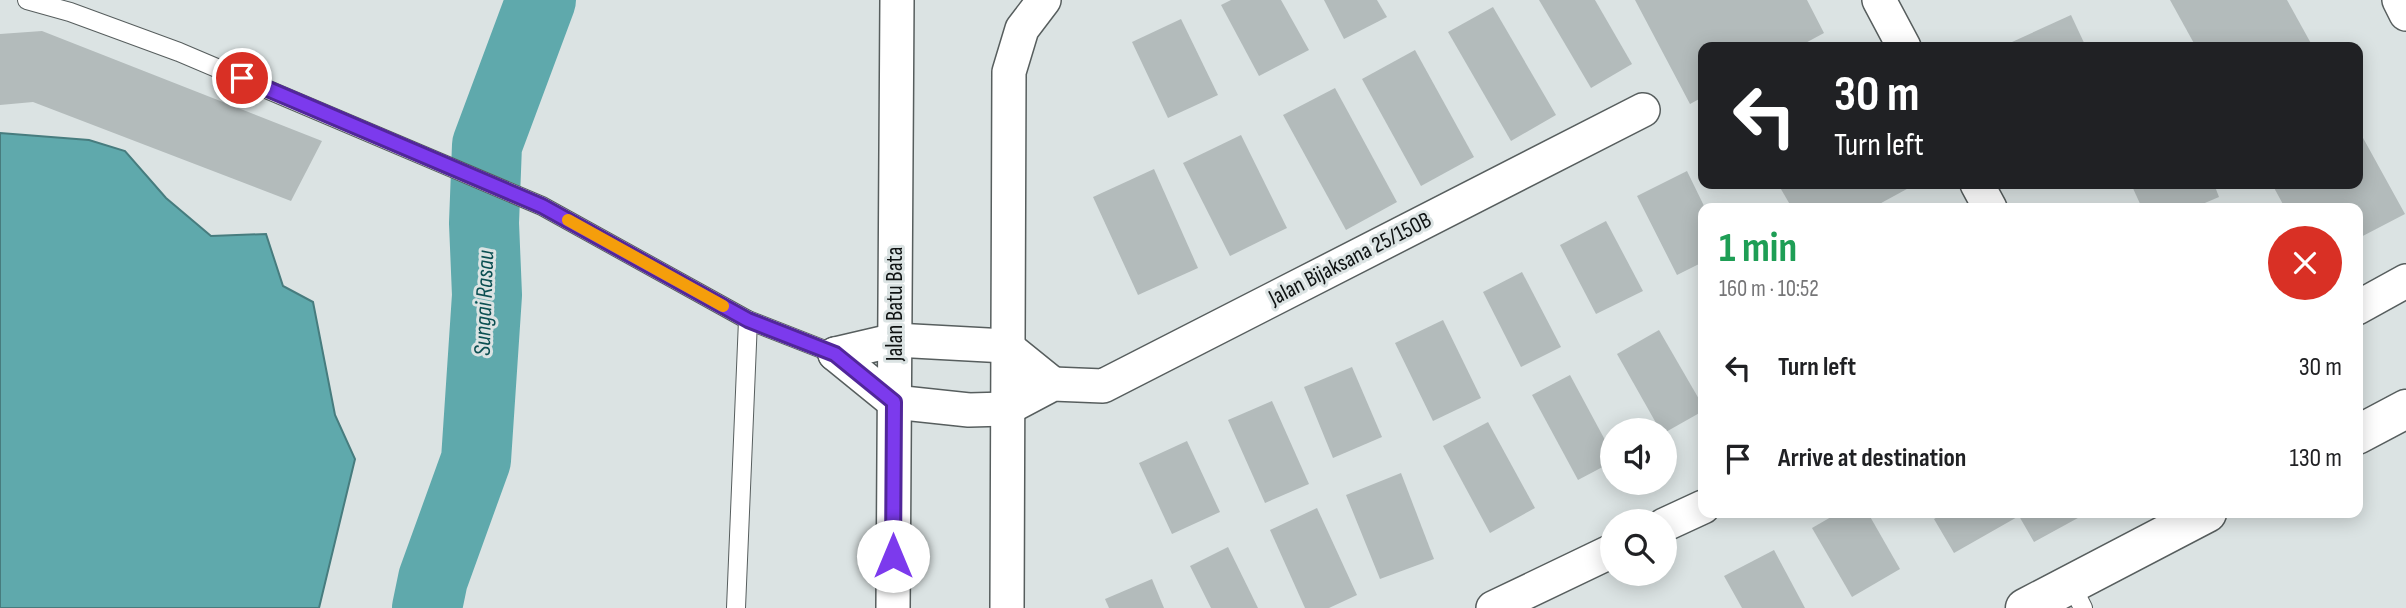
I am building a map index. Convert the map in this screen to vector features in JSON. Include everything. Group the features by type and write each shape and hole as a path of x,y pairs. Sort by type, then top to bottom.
{"street":[{"name":"Jalan Batu Bata","path":"893,608 897,0"},
{"path":"1007,608 1009,72 1022,29 1044,0"},
{"path":"1879,0 1901,42"},
{"path":"2399,0 2406,14"},
{"name":"Jalan Bijaksana 25/150B","path":"1053,384 1103,386 1643,110"},
{"path":"2363,305 2406,281"},
{"path":"895,340 1006,346 1053,384 1006,409 969,410 894,402 835,354 895,340"},
{"path":"2363,432 2406,409"},
{"path":"1677,519 1698,509"},
{"path":"2025,608 2077,596 2159,524 2185,518"},
{"path":"1493,608 1600,557"}],"lane":[{"path":"27,0 70,12 179,52 542,206 748,320 835,354"},
{"path":"736,608 748,320"}],"water":[{"path":"0,133 89,140 125,151 166,198 211,236 266,234 283,286 313,302 335,415 355,459 319,608 0,608"}],"building":[{"path":"1231,0 1281,0 1309,50 1259,76 1221,5"},
{"path":"1324,0 1377,0 1387,17 1344,39"},
{"path":"1539,0 1595,0 1632,64 1591,88"},
{"path":"1635,0 1807,0 1824,33 1807,42 1698,42 1698,100 1690,104"},
{"path":"2170,0 2287,0 2310,42 2193,42"},
{"path":"1493,7 1556,115 1511,141 1448,32"},
{"path":"2071,15 2084,42 2012,42"},
{"path":"1181,19 1218,95 1168,118 1132,42"},
{"path":"42,31 322,141 291,201 33,102 0,105 0,34"},
{"path":"1415,50 1474,157 1421,186 1362,79"},
{"path":"1335,88 1397,202 1346,230 1283,115"},
{"path":"1241,135 1287,228 1230,256 1183,163"},
{"path":"2363,138 2405,214 2363,236 2363,203 2282,203 2275,189 2363,189"},
{"path":"1154,169 1198,268 1138,295 1093,197"},
{"path":"1687,171 1703,203 1698,203 1698,264 1677,275 1637,196"},
{"path":"1781,189 1907,189 1881,203 1789,203"},
{"path":"2133,189 2216,189 2219,197 2205,203 2140,203"},
{"path":"1606,221 1643,291 1596,314 1560,245"},
{"path":"1522,272 1561,347 1521,367 1483,292"},
{"path":"1443,320 1481,398 1433,421 1395,343"},
{"path":"1659,330 1698,397 1698,414 1677,426 1677,418 1653,418 1617,354"},
{"path":"1352,367 1382,437 1333,458 1304,387"},
{"path":"1570,375 1600,431 1600,468 1578,480 1532,395"},
{"path":"1272,401 1309,484 1265,503 1228,420"},
{"path":"1488,422 1535,508 1490,533 1443,446"},
{"path":"1187,441 1220,512 1172,534 1139,463"},
{"path":"1401,473 1434,559 1380,579 1346,495"},
{"path":"1317,508 1357,595 1329,608 1305,608 1270,530"},
{"path":"1829,518 1871,518 1900,569 1852,597 1812,528"},
{"path":"1936,518 2015,518 1954,553"},
{"path":"2020,518 2078,518 2034,542"},
{"path":"1228,547 1258,608 1211,608 1190,566"},
{"path":"1774,550 1805,608 1742,608 1724,576"},
{"path":"1152,579 1164,608 1109,608 1105,599"}],"waterway":[{"name":"Sungai Rasau","path":"427,608 433,579 476,460 487,295 484,223 487,145 541,0"}],"slow traffic":[{"path":"568,220 723,306"}],"route":[{"path":"242,78 542,206 748,320 835,354 894,402 893,556"}]}
